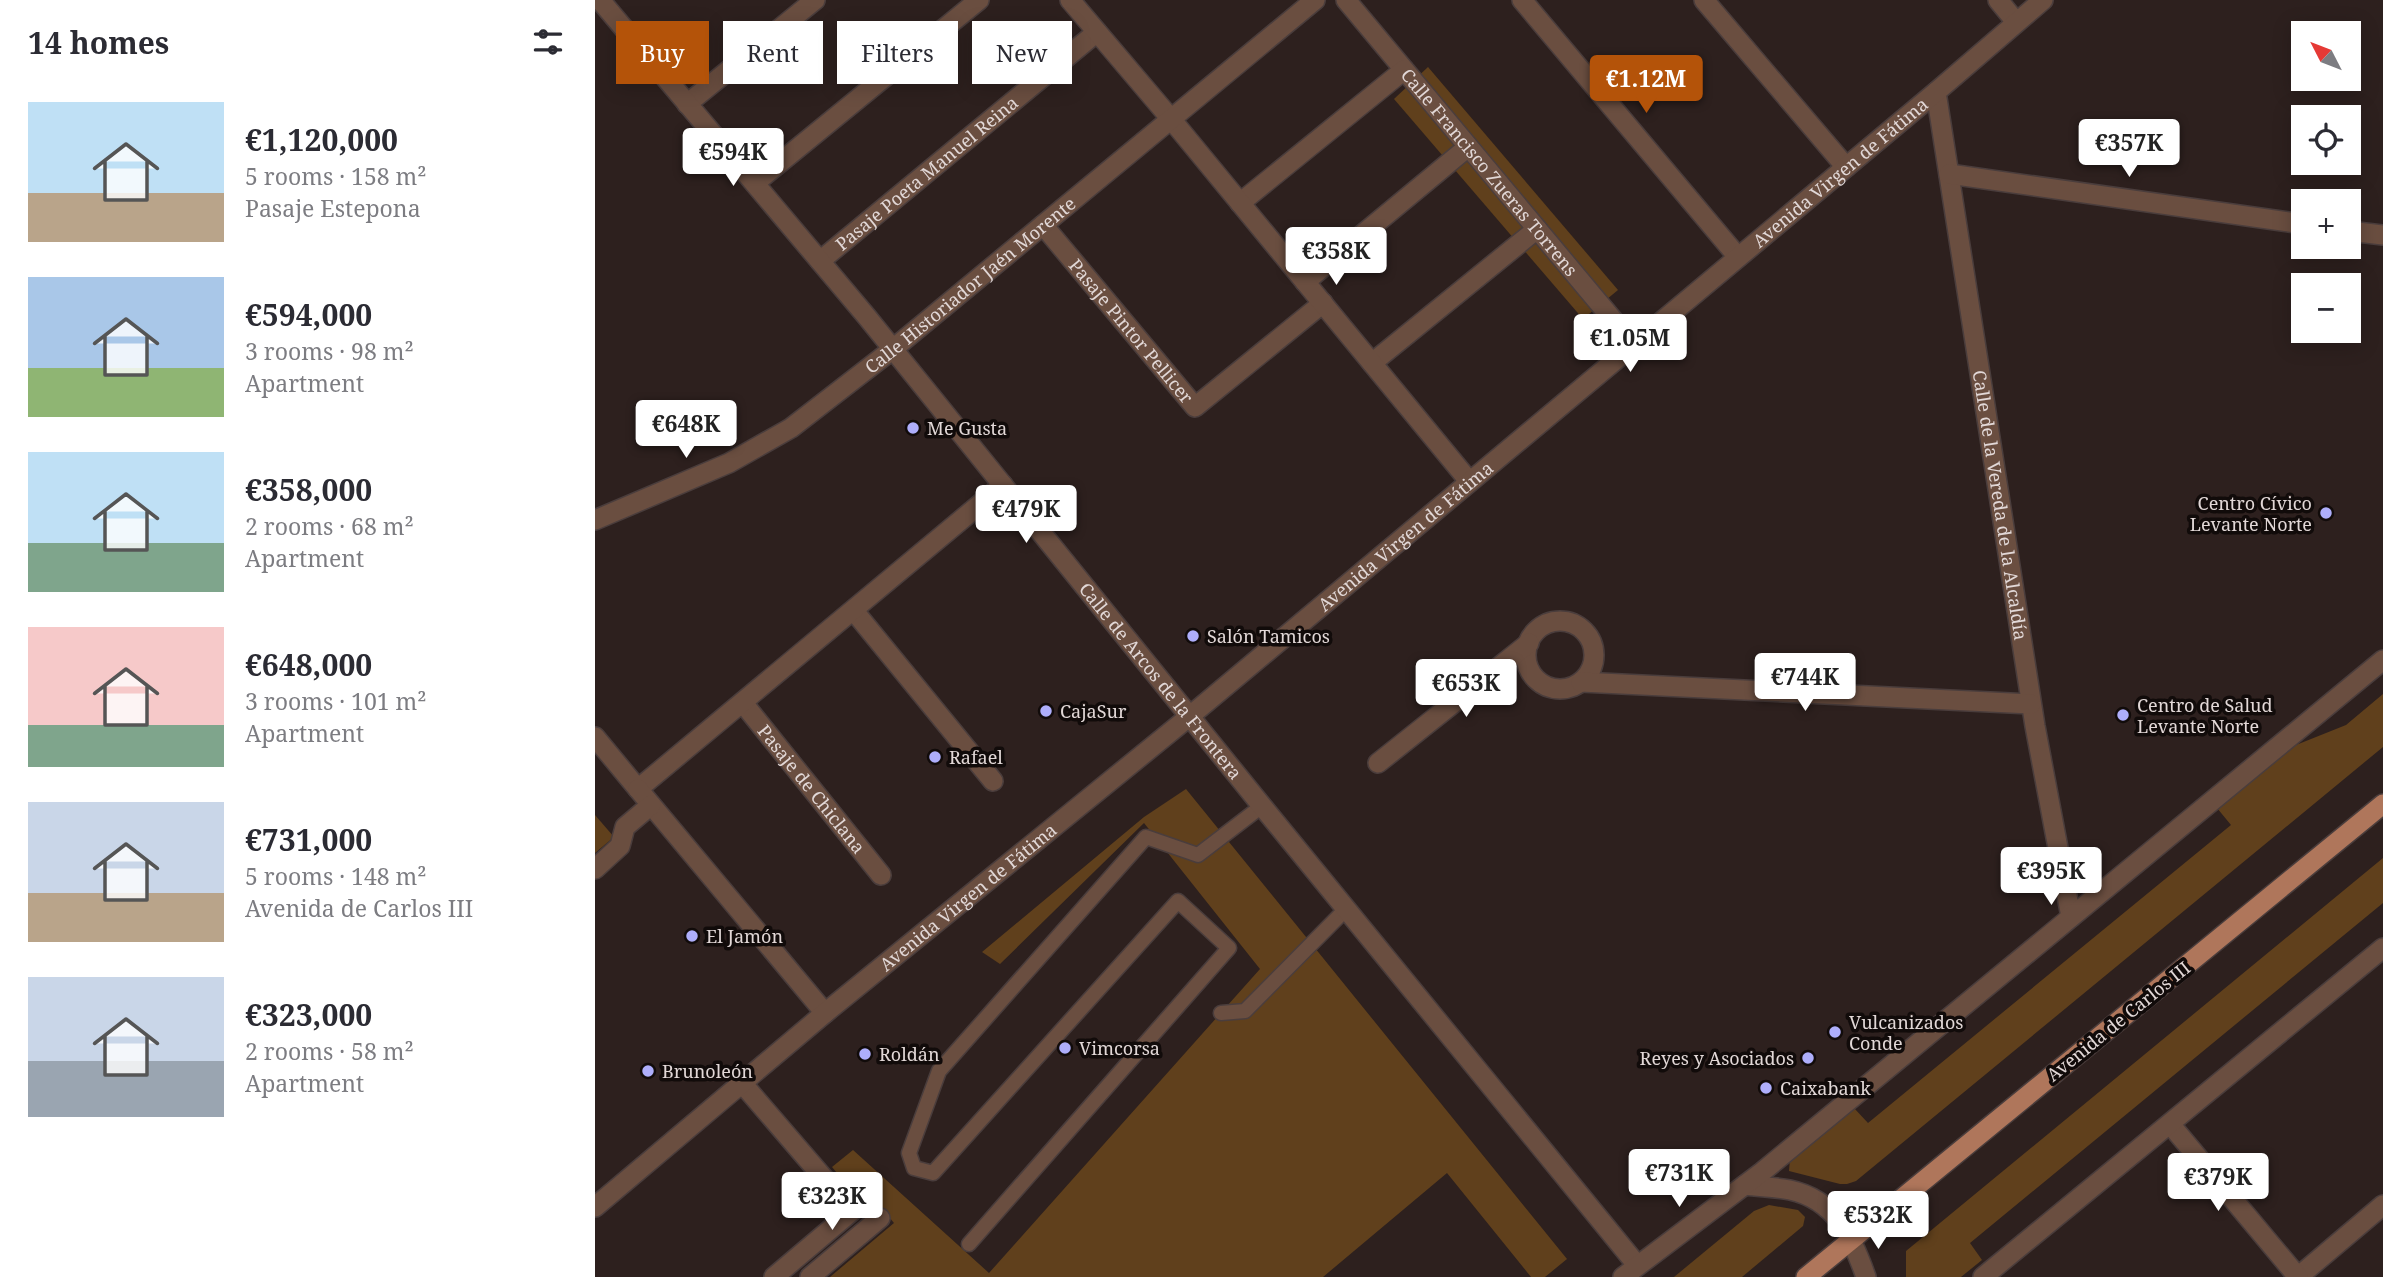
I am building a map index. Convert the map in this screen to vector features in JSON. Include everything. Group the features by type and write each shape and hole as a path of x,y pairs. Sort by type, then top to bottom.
{"main road":[{"name":"Avenida de Carlos III","path":"1806,1277 2383,804"}],"street":[{"path":"687,104 815,0"},
{"path":"755,183 979,0"},
{"path":"1070,0 1469,481"},
{"name":"Calle Historiador Jaén Morente","path":"595,520 729,463 791,428 893,349 1315,0"},
{"name":"Calle Francisco Zueras Torrens","path":"1346,0 1634,345"},
{"path":"1522,0 1738,257"},
{"path":"1704,0 1846,167"},
{"path":"1998,0 2016,22"},
{"name":"Avenida Virgen de Fátima","path":"595,1207 825,1013 1190,716 2043,0"},
{"name":"Calle de Arcos de la Frontera","path":"601,2 893,349 1346,909 1630,1271"},
{"name":"Pasaje Poeta Manuel Reina","path":"820,261 1097,32"},
{"path":"1240,202 1404,70"},
{"name":"Calle de la Vereda de la Alcaldía","path":"1936,92 2031,704 2071,917"},
{"path":"1305,282 1468,147"},
{"path":"1949,174 2291,222"},
{"name":"Pasaje Pintor Pellicer","path":"1043,225 1195,407 1323,303"},
{"path":"1372,363 1537,229"},
{"path":"2361,233 2383,236"},
{"path":"595,869 620,846 625,827 645,797 743,703 1003,485"},
{"path":"854,611 993,781"},
{"path":"1554,622 1565,622 1584,631 1594,651 1590,672 1581,682 1563,690 1551,688 1533,675 1528,665 1526,654 1529,643 1543,626 1554,622"},
{"path":"1378,764 1529,643"},
{"path":"1630,1271 1745,1185 2383,660"},
{"path":"1581,682 2031,704"},
{"name":"Pasaje de Chiclana","path":"743,703 881,875"},
{"path":"595,737 825,1013"},
{"path":"1983,1277 2383,948"},
{"path":"741,1083 852,1211 774,1277"},
{"path":"2170,1124 2298,1277 2383,1205"},
{"path":"1745,1185 1791,1191 1823,1203 1852,1239 1866,1277"},
{"path":"810,1277 880,1218"}],"lane":[{"path":"969,1244 1229,948 1178,901 933,1173 914,1168 909,1153 939,1071 1146,837 1198,855 1262,806"},
{"path":"1221,1013 1245,1012 1346,909"}],"shaded area":[{"path":"1428,67 1618,290 1583,319 1394,99"},
{"path":"2383,694 2383,747 1856,1181 1840,1184 1789,1171 1790,1159 1854,1108 1868,1123 2231,825 2217,808 2296,745 2346,725"},
{"path":"1186,789 1567,1259 1545,1277 1531,1277 1447,1173 1323,1277 830,1277 894,1223 878,1204 869,1212 832,1167 853,1150 989,1273 1260,969 1144,823 1000,964 982,952 1144,817"},
{"path":"595,815 614,837 595,853"},
{"path":"2383,858 2383,903 1970,1243 1982,1260 1961,1277 1906,1277 1906,1251"},
{"path":"1769,1205 1798,1210 1805,1217 1803,1226 1742,1277 1674,1277 1754,1211"}],"place":[{"name":"Me Gusta","path":"913,428"},
{"name":"Centro Cívico Levante Norte","path":"2326,513"},
{"name":"Salón Tamicos","path":"1193,636"},
{"name":"CajaSur","path":"1046,711"},
{"name":"Centro de Salud Levante Norte","path":"2123,715"},
{"name":"Rafael","path":"935,757"},
{"name":"El Jamón","path":"692,936"},
{"name":"Vulcanizados Conde","path":"1835,1032"},
{"name":"Vimcorsa","path":"1065,1048"},
{"name":"Roldán","path":"865,1054"},
{"name":"Reyes y Asociados","path":"1808,1058"},
{"name":"Brunoleón","path":"648,1071"},
{"name":"Caixabank","path":"1766,1088"}]}
